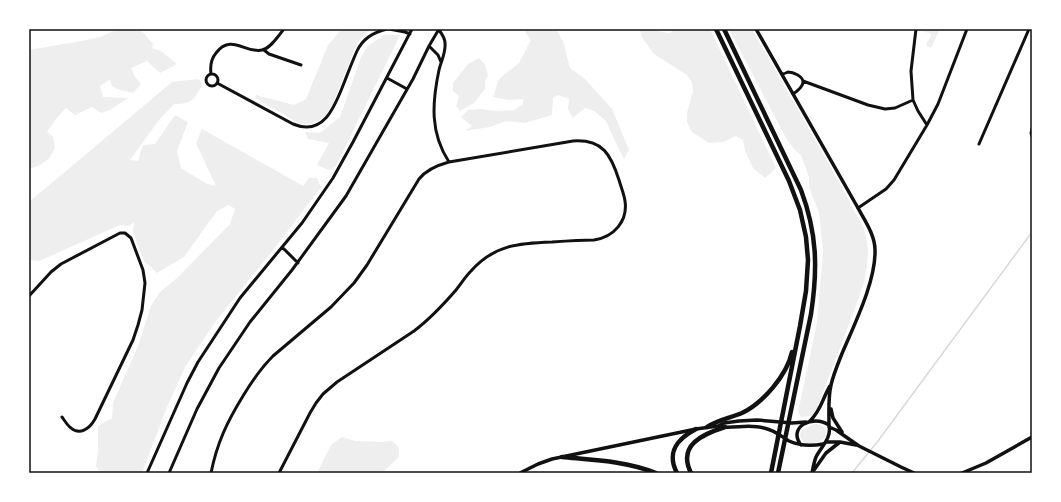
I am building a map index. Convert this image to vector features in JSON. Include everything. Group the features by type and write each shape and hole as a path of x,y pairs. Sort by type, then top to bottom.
{"highway":[{"path":"716,29 785,172 803,220 807,243 808,270 806,291 775,454 771,456 770,473"},
{"path":"724,29 798,183 808,210 815,251 816,270 813,303 778,473"},
{"path":"707,427 714,423 738,415 763,398 784,373 792,355 797,332 800,326"},
{"path":"690,473 687,460 691,446 702,436 725,427"},
{"path":"677,473 672,461 673,451 680,440 696,429"},
{"path":"562,457 615,462 656,473"}],"street":[{"path":"211,74 211,66 214,56 225,46 236,45 256,51 264,50 284,29"},
{"path":"217,83 293,124 302,127 314,125 325,120 332,111 360,44 371,35 381,30 388,29 410,34"},
{"path":"147,473 201,356 240,298 306,217 338,169 412,29"},
{"path":"169,473 197,409 219,368 253,317 298,263 346,196 407,89 439,29 446,42 436,91 434,120 439,144 449,162"},
{"path":"756,29 858,208 874,242 874,267 867,292 831,385 829,435 816,459 812,473"},
{"path":"916,29 911,73 913,100 927,125"},
{"path":"858,208 886,189 892,183 938,104 967,29"},
{"path":"979,144 1030,29"},
{"path":"429,46 438,55 441,63"},
{"path":"264,50 269,54 301,65"},
{"path":"782,74 788,72 793,73 798,75 803,80 868,105 885,109 895,108 913,100"},
{"path":"211,74 206,78 207,83 212,86 217,83"},
{"path":"211,74 216,76 218,79 217,83"},
{"path":"387,78 407,89"},
{"path":"793,94 802,86 803,80"},
{"path":"1031,135 1032,129"},
{"path":"211,473 216,451 226,426 260,371 273,356 331,307 349,288 367,265 420,178 425,173 449,162 573,141 591,142 604,150 613,163 626,205 624,216 620,225 615,231 609,235 594,240 533,242 515,245 499,250 481,261 440,308 425,322 414,331 337,382 325,392 316,403 280,473"},
{"path":"29,296 51,272 66,261 120,233 125,233 131,238 145,277 142,310 136,330 92,424 84,430 76,430 69,427 62,417"},
{"path":"282,247 298,263"},
{"path":"801,445 797,437 800,427 808,422 819,411 827,390 831,385"},
{"path":"830,400 833,417 844,435"},
{"path":"718,426 724,423 757,420 792,423 820,420 860,446"},
{"path":"520,473 543,462 562,457 696,429 718,426 754,426 765,428 801,445 813,446 824,443 852,443 914,473"},
{"path":"962,473 986,463 1032,437"},
{"path":"812,473 824,455 840,442"},
{"path":"965,473 977,467"}],"shaded area":[{"path":"124,29 135,29 141,31 153,44 152,48 161,51 177,64 160,73 147,61 131,68 135,77 141,84 133,93 117,89 112,86 110,79 100,86 103,97 128,98 110,110 101,113 92,107 75,115 66,108 47,132 53,137 55,148 49,159 38,166 29,169 29,50 87,40"},
{"path":"342,29 373,29 361,38 355,48 332,106 326,115 321,119 311,124 300,124 255,98 256,95 294,105 306,99 328,45"},
{"path":"523,29 556,29 563,41 570,68 585,79 612,109 629,150 624,159 606,121 594,111 585,108 573,118 568,109 569,99 558,95 553,98 552,115 525,123 506,121 490,127 465,131 472,126 461,117 468,110 514,110 523,104 523,99 509,100 493,97 499,79 519,63 531,40"},
{"path":"640,29 654,29 661,32 670,33 674,29 710,29 776,168 765,178 753,168 745,151 743,140 736,136 723,142 709,143 692,132 687,122 687,113 693,91 692,82 687,75 654,54 641,36"},
{"path":"729,29 752,29 838,180 864,229 867,241 867,267 864,282 817,408 811,416 801,417 798,412 817,323 823,252 819,213 809,187 809,177 801,155 787,140"},
{"path":"922,29 940,29 931,48 926,45 931,36 930,33 925,32"},
{"path":"384,35 400,35 336,166 329,170 317,165 329,143 308,139 305,132 320,133 340,117 361,57 368,46"},
{"path":"479,58 485,65 488,75 485,81 485,89 474,103 460,111 456,106 459,96 453,91 453,83 468,64"},
{"path":"198,79 203,84 195,97 189,102 174,104 159,120 130,160 138,161 143,145 155,144 175,115 188,122 177,151 181,168 207,184 216,186 196,143 202,129 303,186 309,178 317,178 321,187 274,249 216,321 185,367 167,407 142,473 101,473 96,466 98,426 112,418 113,403 138,346 151,306 160,292 177,278 230,224 235,209 229,205 217,211 184,257 157,273 144,261 133,232 134,222 130,226 120,225 39,261 29,260 29,202 172,82"},
{"path":"814,424 819,424 822,426 825,429 826,435 820,441 811,444 804,443 800,436 801,431"},
{"path":"342,437 355,441 392,441 399,448 399,457 382,473 317,473 331,445"}],"waterway":[{"path":"852,473 878,441 1032,232"}]}
